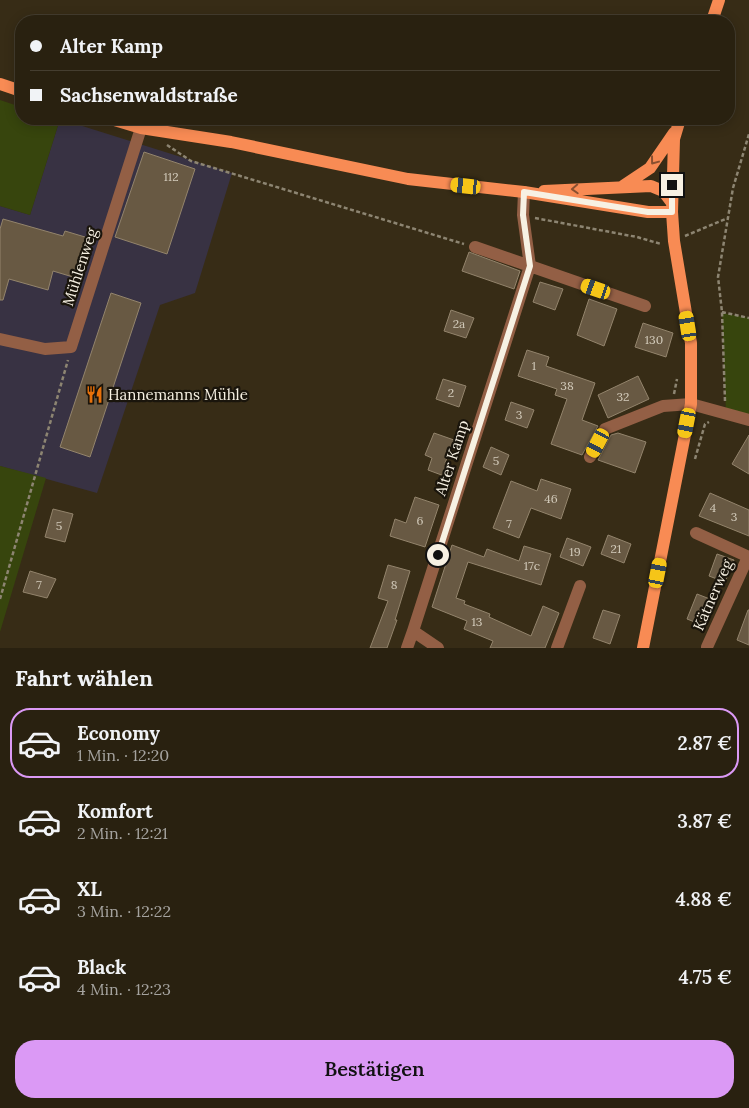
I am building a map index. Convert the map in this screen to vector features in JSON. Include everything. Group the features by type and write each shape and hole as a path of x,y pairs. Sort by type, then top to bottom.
{"main road":[{"path":"714,15 719,0"},
{"path":"0,84 15,89"},
{"path":"131,125 231,142 408,179 524,192 648,212 672,207"},
{"path":"624,186 650,168 677,125"},
{"path":"643,648 691,404 692,350 674,241 672,207 672,167 678,125"},
{"path":"524,192 644,185 663,191 672,207"}],"street":[{"name":"Mühlenweg","path":"71,347 141,128"},
{"path":"524,192 523,215 530,266"},
{"path":"475,247 645,306"},
{"name":"Alter Kamp","path":"407,648 530,266"},
{"path":"0,339 45,348 71,347"},
{"path":"590,457 605,429 663,406 691,404 749,420"},
{"name":"Kätnerweg","path":"696,533 748,557 707,647"},
{"path":"557,648 580,586"},
{"path":"413,631 438,648"}],"path":[{"path":"726,413 722,312 718,277 735,178 749,134"},
{"path":"162,142 191,161 475,247"},
{"path":"523,215 637,237 659,244 674,241 728,218"},
{"path":"722,312 749,318"},
{"path":"0,599 71,347"}],"shaded area":[{"path":"58,125 79,125 232,173 195,293 160,305 97,493 0,466 0,206 30,215"}],"green space":[{"path":"0,100 15,105 15,125 58,125 30,215 0,206"},
{"path":"722,313 749,318 749,419 726,413"},
{"path":"0,466 46,478 0,632"}],"building":[{"path":"144,152 195,169 167,254 115,237"},
{"path":"3,219 63,236 65,231 85,237 82,250 85,250 80,265 77,264 73,277 53,271 48,290 9,279 3,300 0,300 0,229"},
{"path":"469,252 520,271 514,289 462,271"},
{"path":"540,282 563,289 555,310 533,302"},
{"name":"Hannemanns Mühle","path":"111,293 141,303 90,457 60,447"},
{"path":"589,299 617,309 604,346 577,335"},
{"path":"451,310 474,318 466,338 444,331"},
{"path":"643,323 673,333 666,357 635,347"},
{"path":"527,350 549,357 546,366 595,383 582,420 598,426 582,455 551,444 567,399 555,395 557,389 518,376"},
{"path":"638,376 649,399 608,418 598,395"},
{"path":"443,379 466,386 459,407 436,399"},
{"path":"511,402 534,410 527,428 505,420"},
{"path":"434,433 454,440 445,463 451,465 447,477 428,470 432,458 425,455"},
{"path":"618,433 646,442 635,473 598,460 611,435"},
{"path":"749,435 749,474 732,464"},
{"path":"491,447 509,455 501,475 483,467"},
{"path":"541,479 571,489 561,519 531,508 519,538 493,528 511,481 537,491"},
{"path":"710,493 749,510 749,536 699,516"},
{"path":"415,497 439,505 425,547 390,536 395,519 406,523"},
{"path":"53,509 73,514 65,542 45,537"},
{"path":"608,535 631,544 624,563 601,554"},
{"path":"567,538 591,547 583,566 560,557"},
{"path":"452,545 484,557 487,549 519,561 524,546 551,554 541,585 468,562 456,598 465,601 464,604 490,614 489,617 531,636 543,606 559,613 545,648 490,648 493,641 464,629 467,621 432,607"},
{"path":"717,554 734,560 725,582 709,576"},
{"path":"388,565 410,571 395,620 397,620 387,648 370,648 388,601 378,598"},
{"path":"30,571 56,579 47,598 23,592"},
{"path":"697,594 715,601 705,626 687,619"},
{"path":"603,610 620,615 610,644 593,638"},
{"path":"749,610 749,645 737,640"}],"place":[{"name":"Hannemanns Mühle","path":"94,395"}],"route":[{"path":"438,555 530,266 523,215 524,192 648,212 672,212 672,185"}]}
